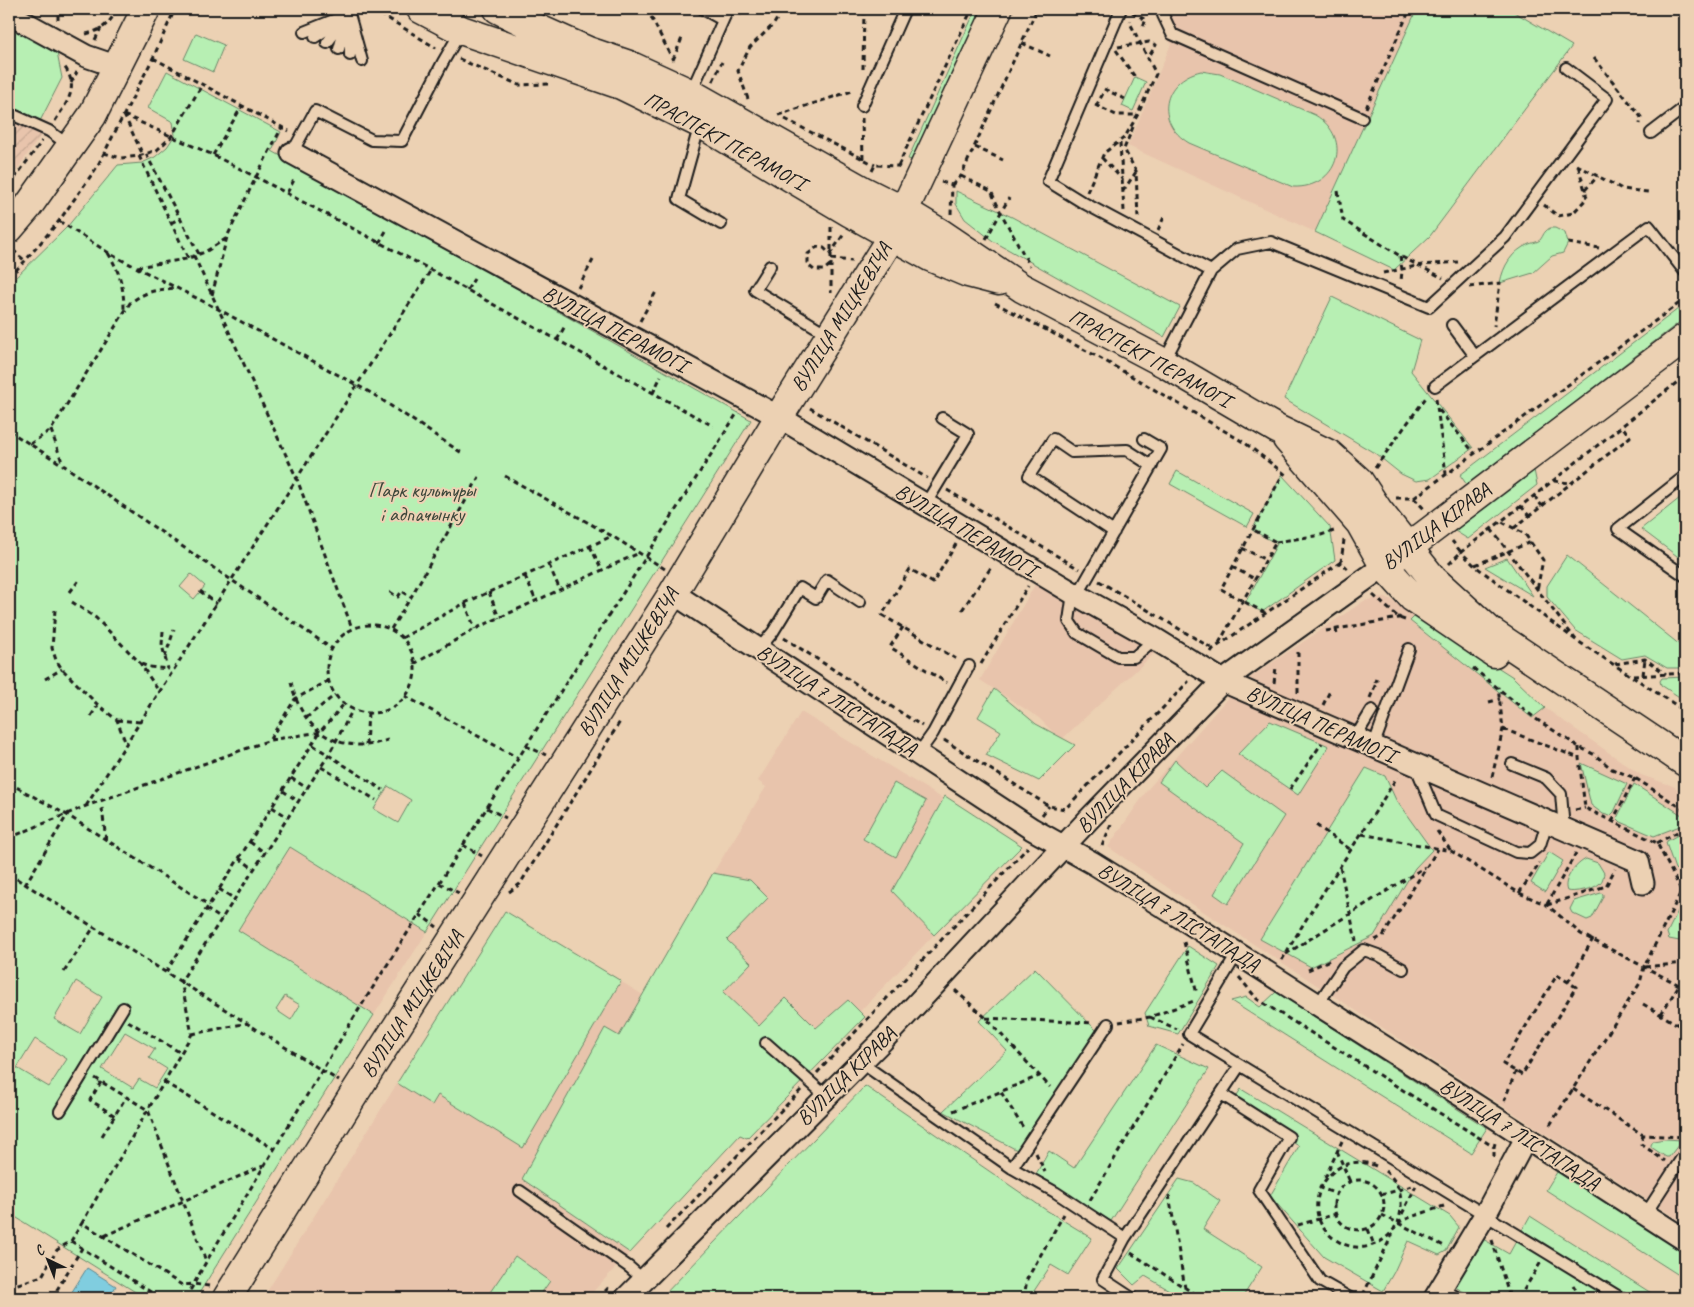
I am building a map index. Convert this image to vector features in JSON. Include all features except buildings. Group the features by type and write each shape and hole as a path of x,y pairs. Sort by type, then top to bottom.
{"main road":[{"path":"9,229 27,208 92,116 146,9"},
{"name":"ПРАСПЕКТ ПЕРАМОГІ","path":"421,9 461,30 621,85 703,125 930,257 968,273 1026,277"},
{"name":"ПРАСПЕКТ ПЕРАМОГІ","path":"498,9 588,51 702,87 862,190 1026,277 1166,364 1277,429 1329,454 1359,481 1378,510 1433,579 1491,632 1685,762"},
{"name":"ВУЛІЦА МІЦКЕВІЧА","path":"228,1297 356,1091 673,592 793,394 892,236 998,9"},
{"name":"ВУЛІЦА КІРАВА","path":"1384,566 1683,344"},
{"name":"ПРАСПЕКТ ПЕРАМОГІ","path":"1277,429 1360,523 1384,566 1414,598 1493,652 1560,678"}],"street":[{"path":"9,14 86,56 118,67"},
{"name":"ВУЛІЦА ПЕРАМОГІ","path":"292,153 779,417 1075,595 1155,639 1223,681 1365,744 1409,768 1556,826 1638,861 1643,883"},
{"name":"ВУЛІЦА КІРАВА","path":"626,1298 636,1273 826,1096 882,1040 1063,846 1223,681 1384,566"},
{"name":"ВУЛІЦА 7 ЛІСТАПАДА","path":"673,592 1032,829 1093,863 1233,960 1272,976 1318,1004 1685,1240"},
{"path":"1444,1295 1461,1254 1485,1215 1526,1138"}],"lane":[{"path":"703,9 723,20"},
{"path":"702,87 728,9"},
{"path":"862,106 905,9"},
{"path":"1166,9 1163,15 1172,34 1362,118"},
{"path":"304,32 350,11"},
{"path":"315,37 350,11"},
{"path":"327,43 350,11"},
{"path":"339,49 350,11"},
{"path":"350,11 350,55"},
{"path":"350,11 362,61"},
{"path":"1124,12 1090,83 1048,181 1082,202 1211,271"},
{"path":"292,153 314,111 372,140 402,141 461,30"},
{"path":"1166,364 1169,352 1211,271 1237,249 1271,242 1429,307 1505,237 1608,99 1566,68"},
{"path":"1651,134 1685,107"},
{"path":"9,113 49,131 71,147"},
{"path":"703,125 696,138 679,200 721,224"},
{"path":"1435,386 1649,226 1685,272"},
{"path":"770,266 755,290 829,336"},
{"path":"1452,325 1475,356"},
{"path":"925,505 968,434 942,418"},
{"path":"1114,532 1029,476 1053,439 1072,452 1127,450 1152,466"},
{"path":"1144,439 1161,449 1089,575 1075,595 1069,621 1077,633 1118,657 1134,657 1155,639"},
{"path":"1685,476 1618,530 1685,576"},
{"path":"759,650 773,632 800,588 816,598 827,580 860,602"},
{"path":"1365,744 1409,649"},
{"path":"918,754 933,733 969,666"},
{"path":"1365,744 1361,728 1370,706"},
{"path":"1409,768 1436,815 1516,852 1530,853 1540,845 1556,826 1561,794 1546,778 1512,764"},
{"path":"1318,1004 1343,967 1364,950 1403,968"},
{"path":"1233,960 1189,1034 1347,1130 1419,1180 1462,1200 1622,1298"},
{"path":"60,1111 121,1012"},
{"path":"1012,1168 1108,1024"},
{"path":"766,1043 826,1096"},
{"path":"860,1062 1012,1168 1070,1202 1122,1242"},
{"path":"1132,1298 1103,1279 1122,1242 1240,1065"},
{"path":"1221,1094 1289,1137 1259,1190 1320,1281 1350,1298"},
{"path":"1645,1215 1685,1153"},
{"path":"520,1192 636,1273"}],"path":[{"path":"81,34 88,34 107,25 112,20 117,9"},
{"path":"9,277 59,221 97,167 153,58 175,9"},
{"path":"373,9 448,54 519,85 558,84"},
{"path":"648,9 673,60 682,38"},
{"path":"748,99 738,71 750,47 774,24 783,9"},
{"path":"898,166 972,9"},
{"path":"952,185 962,176 1037,9"},
{"path":"1362,118 1410,9"},
{"path":"1124,12 1146,20 1143,26"},
{"path":"1124,12 1156,74 1124,149 1136,171 1138,232"},
{"path":"1022,42 1050,56"},
{"path":"1135,77 1114,48 1150,42 1156,45 1148,58"},
{"path":"153,58 282,127 256,176 228,238 212,295"},
{"path":"1594,58 1641,117 1640,126"},
{"path":"702,87 722,62"},
{"path":"9,186 49,131 71,96 69,76 60,63"},
{"path":"1090,83 1125,99"},
{"path":"104,153 121,158 139,156 157,150 171,137 202,85"},
{"path":"778,115 862,87"},
{"path":"1083,100 1116,115 1138,114"},
{"path":"213,155 242,106"},
{"path":"1082,202 1104,153 1125,138 1138,114"},
{"path":"124,115 256,176 431,270 713,426"},
{"path":"124,115 199,254"},
{"path":"1120,143 1125,224"},
{"path":"975,147 1003,160"},
{"path":"139,156 188,258"},
{"path":"1102,158 1122,179"},
{"path":"1564,158 1622,189 1648,192"},
{"path":"1534,198 1558,216 1572,213 1587,198 1578,165"},
{"path":"1123,192 1136,171"},
{"path":"962,176 991,191 1026,277"},
{"path":"1585,190 1598,176"},
{"path":"152,184 160,180"},
{"path":"287,193 294,180"},
{"path":"1338,191 1343,220 1400,256 1422,265 1454,284 1470,287 1500,283 1491,344"},
{"path":"986,239 1009,198"},
{"path":"171,223 180,218"},
{"path":"59,221 135,268 218,308 373,394 462,453"},
{"path":"831,224 831,298"},
{"path":"379,243 386,231"},
{"path":"830,254 845,232"},
{"path":"135,268 188,258 205,252 228,238"},
{"path":"1568,243 1617,250"},
{"path":"9,247 25,261"},
{"path":"830,254 824,248 817,248 811,251 807,257 808,265 814,270 824,270 830,265"},
{"path":"107,252 118,269 122,281 124,311"},
{"path":"194,256 297,480 352,628"},
{"path":"1399,295 1402,270 1400,256"},
{"path":"831,259 858,261"},
{"path":"570,304 593,260"},
{"path":"1357,277 1422,265 1481,260"},
{"path":"86,806 431,270"},
{"path":"467,290 474,279"},
{"path":"30,444 51,430 130,303 142,294 153,290 176,288"},
{"path":"631,338 656,290"},
{"path":"1414,498 1684,301"},
{"path":"995,303 1100,358 1244,443 1284,472 1290,479"},
{"path":"557,340 565,326"},
{"path":"653,392 661,376"},
{"path":"1685,376 1502,522 1461,552 1475,566 1576,640 1685,710"},
{"path":"1435,386 1446,475"},
{"path":"1372,473 1435,386"},
{"path":"793,394 810,408 1213,649"},
{"path":"1438,409 1474,454"},
{"path":"1514,528 1630,437 1622,426"},
{"path":"51,430 63,465"},
{"path":"9,431 63,465 331,648"},
{"path":"186,1298 322,1070 724,432"},
{"path":"1265,612 1220,588 1284,472"},
{"path":"414,664 475,629 639,553 505,476"},
{"path":"391,629 479,477"},
{"path":"1553,480 1571,483"},
{"path":"1534,496 1542,506"},
{"path":"1521,506 1529,516"},
{"path":"1330,522 1344,538"},
{"path":"1502,522 1526,534 1543,560 1537,590"},
{"path":"1252,529 1276,542 1321,535 1337,530"},
{"path":"1491,529 1576,640"},
{"path":"402,638 465,603 612,536"},
{"path":"1218,646 1276,542"},
{"path":"1475,566 1531,542"},
{"path":"956,544 933,583 910,569 882,615 977,672 1028,586"},
{"path":"590,546 602,570"},
{"path":"1242,548 1266,560"},
{"path":"549,565 560,590"},
{"path":"962,610 992,565"},
{"path":"1232,567 1255,579"},
{"path":"526,576 536,601"},
{"path":"70,592 79,580"},
{"path":"200,591 217,604"},
{"path":"390,592 398,597 402,591 411,597"},
{"path":"489,592 499,618"},
{"path":"72,602 96,618 140,663 160,693"},
{"path":"465,603 475,629"},
{"path":"55,610 52,648 56,660 62,669 98,705 117,720 126,744"},
{"path":"1320,635 1328,630 1399,618 1408,621"},
{"path":"378,625 391,629 402,638 412,655 414,664 413,681 405,696 389,709 368,713 354,709 344,704 335,696 328,681 327,664 331,648 340,637 352,628 378,625"},
{"path":"902,627 890,647 956,689"},
{"path":"1336,629 1337,635"},
{"path":"162,630 162,645 168,669"},
{"path":"165,657 174,630"},
{"path":"773,632 1049,806 1065,809 1188,682"},
{"path":"1290,653 1298,648 1298,701"},
{"path":"1614,664 1645,659 1666,674"},
{"path":"1643,675 1645,659"},
{"path":"140,663 149,667 175,669"},
{"path":"1268,702 1273,688 1276,663"},
{"path":"1468,664 1536,719 1578,747 1595,755 1612,769 1635,778 1685,810"},
{"path":"45,679 62,669"},
{"path":"1632,676 1685,673"},
{"path":"1370,706 1377,681 1374,680"},
{"path":"270,740 295,700 328,681"},
{"path":"291,682 295,700 306,718 320,732 337,741 351,744 366,745 388,740"},
{"path":"1490,782 1503,729 1498,687"},
{"path":"1320,710 1331,689"},
{"path":"306,718 335,696"},
{"path":"405,696 518,758"},
{"path":"1489,702 1500,698"},
{"path":"166,972 320,732 344,704"},
{"path":"92,716 98,705"},
{"path":"9,1287 42,1276 57,1250 71,1241 82,1223 192,1034 181,981 328,756 354,709"},
{"path":"366,745 368,713"},
{"path":"117,720 140,722"},
{"path":"1503,729 1578,758"},
{"path":"9,838 86,806 270,740 320,732"},
{"path":"1290,789 1327,737"},
{"path":"313,745 383,790"},
{"path":"1578,747 1585,808 1657,843 1683,893"},
{"path":"321,767 376,800"},
{"path":"1272,976 1339,866 1409,768"},
{"path":"291,778 307,788"},
{"path":"1612,822 1635,778"},
{"path":"9,783 67,815 207,907 222,919"},
{"path":"283,791 298,801"},
{"path":"663,1231 850,1040 1030,846 1032,829 1049,806"},
{"path":"272,807 288,817"},
{"path":"102,808 106,840"},
{"path":"487,808 510,820"},
{"path":"25,884 67,815"},
{"path":"1316,825 1351,850"},
{"path":"1657,843 1685,828"},
{"path":"1362,834 1451,851 1519,893 1547,905 1581,934 1685,988"},
{"path":"250,842 265,852"},
{"path":"463,845 486,858"},
{"path":"1374,940 1383,936 1438,849"},
{"path":"1547,905 1578,851"},
{"path":"239,858 254,868"},
{"path":"1519,893 1542,861"},
{"path":"1339,866 1358,947"},
{"path":"1285,955 1427,866"},
{"path":"1547,905 1606,886 1617,866"},
{"path":"9,874 356,1091"},
{"path":"439,883 461,894"},
{"path":"1550,1125 1640,984 1644,967 1683,893 1685,884"},
{"path":"219,889 235,899"},
{"path":"419,914 439,929"},
{"path":"64,972 94,927"},
{"path":"1182,934 1198,999"},
{"path":"1568,982 1593,940"},
{"path":"1308,970 1333,958"},
{"path":"1233,960 1258,998 1494,1147"},
{"path":"1644,967 1685,963"},
{"path":"1557,975 1568,982 1576,987 1522,1075 1503,1064 1557,975"},
{"path":"1661,1014 1680,985"},
{"path":"951,987 986,1018 1059,1097"},
{"path":"1643,1004 1685,1029"},
{"path":"121,1012 182,1053"},
{"path":"1083,1211 1189,1034 1150,1017"},
{"path":"192,1034 248,1023"},
{"path":"84,1071 148,1110 206,1262"},
{"path":"938,1117 1040,1076"},
{"path":"101,1082 90,1100 115,1116"},
{"path":"164,1082 274,1149"},
{"path":"1573,1090 1643,1135 1685,1138"},
{"path":"102,1136 126,1097"},
{"path":"1320,1188 1326,1178 1334,1171 1352,1163 1362,1162 1380,1168 1388,1174 1399,1190 1402,1200 1402,1212 1398,1223 1388,1236 1374,1245 1352,1247 1341,1243 1328,1233 1319,1219 1317,1198 1320,1188 1347,1130"},
{"path":"1643,1135 1641,1144 1676,1168"},
{"path":"1337,1151 1350,1182"},
{"path":"104,1236 264,1166"},
{"path":"1166,1176 1185,1288 1184,1298"},
{"path":"1381,1195 1399,1190 1419,1180"},
{"path":"1362,1298 1419,1180"},
{"path":"1364,1181 1377,1189 1381,1195 1383,1202 1382,1215 1368,1229 1352,1230 1340,1221 1336,1214 1334,1201 1337,1194 1342,1187 1350,1182 1364,1181"},
{"path":"1320,1188 1337,1194"},
{"path":"1398,1223 1462,1200"},
{"path":"1024,1298 1028,1279 1070,1202"},
{"path":"1284,1228 1336,1214"},
{"path":"1382,1215 1461,1254"},
{"path":"1485,1215 1510,1298"},
{"path":"82,1223 182,1285 212,1286 228,1297"},
{"path":"1368,1229 1374,1245"},
{"path":"71,1241 160,1298"},
{"path":"1122,1242 1201,1298"},
{"path":"52,1298 82,1248"},
{"path":"1519,1298 1547,1253"},
{"path":"599,1298 636,1273"}],"shaded area":[{"path":"1157,9 1417,9 1315,232 1128,146 1171,44 1155,13"},
{"path":"9,111 46,128 9,181"},
{"path":"1036,583 1159,649 1061,740 1039,718 980,680"},
{"path":"1380,597 1390,599 1416,615 1410,621 1531,718 1545,708 1641,775 1673,786 1685,794 1685,1224 1198,908 1108,847 1148,789 1239,685 1364,601"},
{"path":"801,712 1020,846 740,1135 587,1298 263,1298 505,911 643,995 713,873 766,787 758,781"},
{"path":"290,847 427,932 374,1015 238,930"}],"green space":[{"path":"976,9 987,9 917,161 908,159"},
{"path":"1417,9 1509,9 1572,46 1430,236 1394,270 1315,232"},
{"path":"9,27 57,53 62,78 38,125 9,111"},
{"path":"196,33 224,45 213,72 184,59"},
{"name":"Парк культуры і адпачынку","path":"167,71 281,132 272,151 751,420 427,932 290,847 238,930 374,1015 196,1298 145,1298 9,1213 9,284 67,227 118,165 142,163 155,157 167,147 175,135 173,122 148,108","holes":["191,574 205,586 194,599 180,587","388,786 411,800 398,823 374,809","76,981 102,997 80,1034 54,1019","285,996 300,1005 291,1020 276,1010","125,1032 155,1049 149,1058 167,1069 155,1088 139,1079 133,1088 102,1069","35,1039 67,1059 49,1087 17,1068"]},
{"path":"1201,71 1220,74 1315,115 1327,125 1334,136 1337,148 1336,160 1330,171 1321,180 1308,185 1293,187 1189,143 1178,134 1171,124 1167,113 1167,102 1171,92 1178,83 1188,76"},
{"path":"1135,77 1146,82 1133,111 1122,106"},
{"path":"956,191 1012,217 1180,307 1164,337 993,241 965,219 956,204"},
{"path":"1550,228 1555,228 1565,233 1568,243 1563,253 1552,256 1533,273 1500,283 1503,271 1513,255 1523,247 1539,241"},
{"path":"1332,297 1420,340 1411,371 1473,448 1430,479 1416,481 1401,474 1376,454 1284,399"},
{"path":"1678,309 1685,318 1467,485 1460,475"},
{"path":"1534,470 1537,485 1468,539 1455,531"},
{"path":"1177,471 1254,514 1247,527 1170,484"},
{"path":"1282,475 1330,527 1335,560 1262,612 1245,603 1277,544 1252,530"},
{"path":"1685,494 1685,562 1641,529"},
{"path":"1567,555 1685,649 1685,668 1667,668 1645,655 1622,659 1575,630 1547,597 1547,586"},
{"path":"1507,558 1533,596 1485,567"},
{"path":"1416,615 1513,677 1545,708 1532,718 1410,621"},
{"path":"1685,677 1684,700 1661,685 1660,681 1662,678"},
{"path":"994,689 1036,724 1075,745 1039,781 986,755 1001,731 978,717"},
{"path":"1270,721 1329,746 1298,795 1238,754"},
{"path":"1175,760 1205,788 1222,771 1284,816 1228,904 1214,894 1244,843 1159,782"},
{"path":"1581,763 1627,784 1614,812 1610,816 1603,814 1591,805"},
{"path":"1366,768 1385,776 1396,800 1432,850 1415,868 1374,936 1311,967 1260,939"},
{"path":"894,783 926,801 896,857 863,839"},
{"path":"1634,784 1685,817 1685,824 1654,836 1621,822 1617,818"},
{"path":"945,796 1022,846 934,935 892,891"},
{"path":"1685,831 1685,856 1676,870 1666,843"},
{"path":"1549,852 1563,861 1545,892 1531,883"},
{"path":"1586,859 1598,863 1604,873 1603,879 1596,886 1588,889 1567,891 1566,882 1568,877"},
{"path":"713,873 750,880 768,898 727,940 751,963 723,992 759,1026 786,998 816,1028 848,1000 865,1017 747,1138 740,1135 630,1253 522,1179 605,1028 619,1036"},
{"path":"1601,893 1603,897 1592,918 1587,920 1572,913 1570,909 1574,901"},
{"path":"1684,899 1685,942 1669,939 1667,933"},
{"path":"505,911 621,981 523,1148 438,1095 432,1105 397,1083"},
{"path":"1188,946 1219,966 1178,1034 1149,1026 1145,1013"},
{"path":"1035,968 1097,1031 1017,1150 943,1111 1007,1051 979,1021"},
{"path":"1276,992 1487,1128 1471,1153 1231,1001 1246,997 1260,1007"},
{"path":"1156,1045 1209,1069 1111,1221 1036,1174 1049,1151 1074,1168"},
{"path":"865,1086 1046,1210 1092,1238 1068,1275 1051,1265 1034,1291 1045,1298 661,1298"},
{"path":"1241,1089 1450,1216 1459,1227 1446,1251 1439,1255 1408,1241 1383,1291 1324,1257 1270,1196 1299,1146 1230,1106"},
{"path":"1665,1139 1682,1140 1669,1157 1651,1147 1653,1141"},
{"path":"1562,1164 1685,1245 1685,1279 1546,1190"},
{"path":"1179,1179 1194,1183 1220,1201 1203,1229 1262,1267 1244,1295 1249,1298 1183,1298 1145,1276 1134,1285 1118,1269"},
{"path":"1530,1216 1659,1298 1475,1298 1455,1287 1483,1239 1509,1254"},
{"path":"515,1256 550,1281 538,1298 486,1298"}],"water":[{"path":"87,1268 116,1286 113,1291 126,1298 68,1298"}]}
